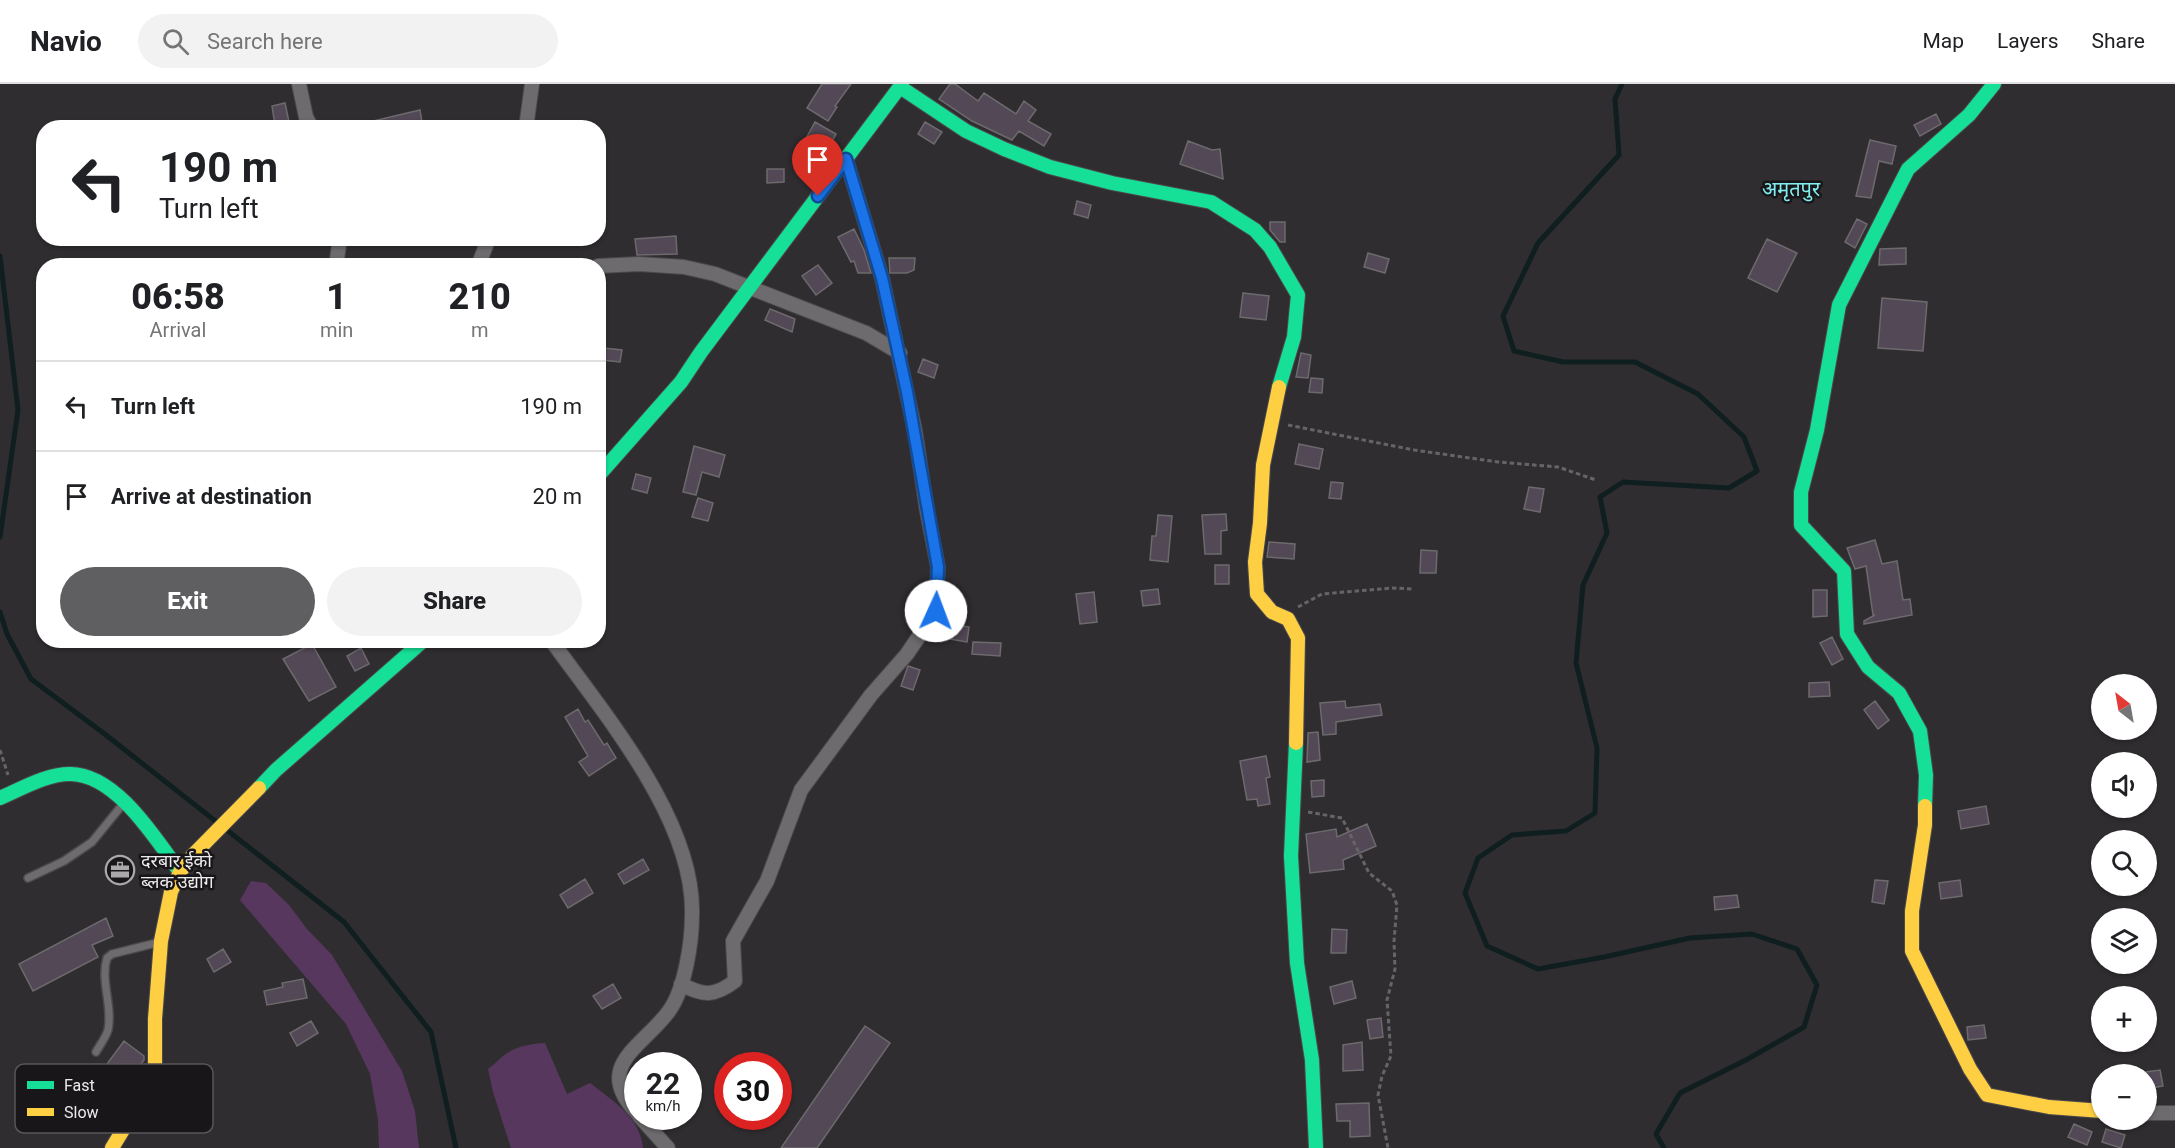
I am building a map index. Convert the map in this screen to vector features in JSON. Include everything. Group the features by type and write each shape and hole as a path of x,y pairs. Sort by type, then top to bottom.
{"street":[{"path":"299,84 308,120"},
{"path":"527,120 532,84"},
{"path":"1994,84 1969,115 1908,169 1839,305 1817,430 1801,492 1801,525 1844,571 1847,634 1868,667 1899,693 1920,731 1926,775 1925,825 1912,911 1912,951 1970,1070 1987,1095 2049,1107 2091,1110"},
{"path":"606,467 681,382 901,85 966,131 1004,149 1050,167 1112,183 1211,202 1255,230 1276,257 1298,295 1294,337 1263,465 1255,562 1257,594 1272,612 1288,619 1298,638 1298,708 1291,856 1295,932 1303,1012 1312,1060 1316,1148"},
{"path":"681,984 695,992 711,994 722,991 735,981 733,940 767,881 801,790 871,695 907,654 936,611 938,567 900,353 882,278 846,159"},
{"path":"606,266 639,264 684,267 715,274 866,333 900,353"},
{"path":"155,1064 154,1019 161,942 171,892 180,872 193,855 276,770 415,648"},
{"path":"556,648 644,772 674,830 687,868 693,914 688,954 681,984 669,1010 630,1052"},
{"path":"0,798 46,778 70,774 97,780 124,802 146,825 180,872"},
{"path":"624,1059 619,1081 624,1096"},
{"path":"2157,1113 2175,1113"},
{"path":"652,1130 668,1148"},
{"path":"112,1148 121,1133"}],"lane":[{"path":"28,878 64,861 92,842 124,802"},
{"path":"96,1052 107,1032 109,1014 104,968 107,958 112,954 161,942"}],"path":[{"path":"1272,422 1414,450 1498,462 1558,467 1596,480"},
{"path":"1272,612 1297,608 1322,594 1392,588 1413,589"},
{"path":"0,750 13,791"},
{"path":"1294,810 1342,818 1369,873 1392,891 1397,905 1394,941 1395,969 1387,1000 1391,1056 1382,1076 1378,1095 1388,1148"}],"shaded area":[{"path":"251,881 266,883 289,905 307,929 332,955 402,1071 415,1111 419,1148 379,1148 378,1120 370,1074 346,1024 240,900"},
{"path":"545,1043 567,1094 590,1083 616,1103 624,1111 624,1130 638,1130 643,1148 511,1148 488,1069 513,1050"}],"building":[{"path":"822,84 851,84 835,106 837,107 828,121 807,108"},
{"path":"950,84 955,84 978,101 984,93 1016,114 1024,101 1036,110 1028,121 1051,134 1044,146 1019,131 1012,140 972,121 939,99"},
{"path":"285,103 289,120 274,120 272,106"},
{"path":"420,110 422,120 378,120"},
{"path":"1936,114 1941,124 1920,136 1914,125"},
{"path":"815,122 836,134 824,156 803,144"},
{"path":"925,122 942,132 934,144 918,134"},
{"path":"1870,140 1896,146 1892,164 1879,161 1871,198 1856,196"},
{"path":"1188,141 1212,150 1220,149 1223,179 1180,164"},
{"path":"767,169 784,169 784,182 767,183"},
{"path":"1077,201 1091,205 1088,218 1074,214"},
{"path":"1857,219 1867,224 1855,248 1845,242"},
{"path":"1270,222 1285,222 1285,242 1280,242 1270,230"},
{"path":"854,229 871,273 858,273 854,261 851,262 838,237"},
{"path":"676,236 677,254 637,255 635,239"},
{"path":"1767,239 1797,253 1777,292 1748,278"},
{"path":"1906,248 1906,264 1879,265 1880,249"},
{"path":"1368,253 1389,259 1385,273 1364,267"},
{"path":"889,258 915,258 914,270 907,273 890,273"},
{"path":"818,265 832,283 816,295 802,276"},
{"path":"1243,293 1269,296 1266,320 1240,317"},
{"path":"1882,298 1927,302 1923,351 1878,348"},
{"path":"770,309 795,319 792,332 765,320"},
{"path":"606,348 622,350 620,362 606,360"},
{"path":"1301,353 1311,355 1308,378 1296,377"},
{"path":"923,359 938,365 934,378 918,372"},
{"path":"1311,378 1323,379 1322,393 1309,392"},
{"path":"1299,444 1323,449 1319,469 1295,464"},
{"path":"694,446 725,455 719,477 702,472 696,495 683,492"},
{"path":"636,474 651,478 647,493 632,489"},
{"path":"1331,482 1343,483 1341,499 1329,498"},
{"path":"1529,487 1544,489 1540,512 1524,509"},
{"path":"698,498 713,503 708,521 692,517"},
{"path":"1226,514 1227,530 1221,531 1221,554 1205,554 1202,515"},
{"path":"1158,515 1172,516 1168,562 1150,560 1152,536 1156,536"},
{"path":"1875,540 1882,564 1897,561 1903,600 1910,599 1912,615 1864,624 1864,621 1875,615 1873,615 1866,566 1855,569 1847,548"},
{"path":"1269,542 1295,544 1294,559 1267,557"},
{"path":"1421,550 1437,551 1436,573 1420,573"},
{"path":"1215,565 1229,565 1229,584 1215,584"},
{"path":"1158,589 1160,604 1143,606 1141,591"},
{"path":"1813,590 1827,590 1827,616 1813,617"},
{"path":"1094,592 1097,622 1080,624 1076,594"},
{"path":"951,624 969,627 967,642 949,639"},
{"path":"1832,637 1843,659 1832,665 1820,643"},
{"path":"973,642 1001,643 1000,656 972,654"},
{"path":"304,648 314,648 336,687 309,701 283,659"},
{"path":"361,648 369,664 355,671 347,656"},
{"path":"908,666 920,670 913,690 901,686"},
{"path":"1829,682 1830,696 1809,697 1809,683"},
{"path":"1345,701 1346,708 1380,704 1382,715 1336,722 1336,734 1323,735 1320,703"},
{"path":"1875,701 1889,720 1878,729 1864,710"},
{"path":"578,709 585,722 588,720 604,745 607,743 616,758 589,776 579,762 588,756 565,717"},
{"path":"1318,732 1320,760 1307,762 1308,733"},
{"path":"1266,756 1270,777 1266,778 1270,804 1258,806 1257,799 1247,800 1240,761"},
{"path":"1324,780 1324,796 1312,797 1311,781"},
{"path":"1986,806 1989,824 1961,829 1958,811"},
{"path":"1367,824 1376,846 1343,860 1344,869 1310,873 1306,834 1336,829 1337,837"},
{"path":"643,859 649,870 624,884 618,874"},
{"path":"585,879 593,893 568,908 560,895"},
{"path":"1875,880 1888,881 1884,904 1872,902"},
{"path":"1960,880 1962,896 1941,899 1939,883"},
{"path":"1737,895 1739,907 1715,910 1714,897"},
{"path":"106,918 113,936 92,945 98,957 33,991 19,964"},
{"path":"1332,929 1347,930 1346,953 1331,953"},
{"path":"223,949 231,962 214,972 207,959"},
{"path":"303,979 307,998 267,1005 264,991 283,987 282,983"},
{"path":"1352,981 1356,998 1334,1004 1330,987"},
{"path":"613,984 621,998 602,1009 593,996"},
{"path":"1381,1018 1383,1037 1370,1039 1367,1020"},
{"path":"311,1021 318,1033 297,1046 290,1033"},
{"path":"1984,1025 1986,1038 1968,1040 1967,1027"},
{"path":"865,1026 890,1043 817,1148 781,1148"},
{"path":"124,1041 144,1056 141,1064 107,1064"},
{"path":"1362,1042 1363,1070 1343,1071 1343,1045"},
{"path":"2157,1070 2160,1070 2163,1086 2157,1087"},
{"path":"1369,1103 1370,1136 1350,1137 1350,1121 1337,1121 1336,1104"},
{"path":"2074,1124 2092,1132 2087,1145 2068,1137"},
{"path":"2106,1130 2125,1135 2121,1148 2102,1142"}],"waterway":[{"path":"1622,84 1615,99 1619,155 1538,243 1503,316 1514,351 1563,362 1635,362 1698,394 1744,437 1757,471 1729,488 1623,482 1600,497 1607,533 1583,585 1576,663 1597,748 1595,813 1566,831 1512,835 1478,858 1465,893 1487,946 1538,969 1690,938 1752,934 1797,949 1817,985 1804,1027 1746,1060 1680,1093 1656,1134 1664,1148"},
{"path":"0,256 18,410 0,537"},
{"path":"0,612 7,634 31,679 344,922 431,1032 456,1148"}],"traffic: fast":[{"path":"606,467 681,382 701,352 902,84"},
{"path":"1925,806 1926,775 1920,731 1899,693 1868,667 1847,634 1844,571 1801,525 1801,492 1817,430 1839,305 1908,169 1969,115 1994,84"},
{"path":"900,87 966,131 1004,149 1050,167 1112,183 1211,202 1255,230 1270,247 1298,295 1294,337 1279,387"},
{"path":"259,788 276,770 415,648"},
{"path":"1296,743 1291,856 1297,963 1312,1060 1316,1148"},
{"path":"0,798 52,776 70,774 87,777 103,785 133,810 180,872"}],"traffic: slow":[{"path":"1279,387 1263,465 1255,562 1257,594 1272,612 1288,619 1298,638 1296,743"},
{"path":"155,1064 155,1019 161,941 171,892 180,872 193,855 259,788"},
{"path":"1925,806 1925,825 1912,911 1912,951 1970,1069 1987,1095 2049,1107 2091,1110"},
{"path":"112,1148 121,1133"}],"place":[{"name":"दरबार ईको ब्लक उद्योग","path":"120,870"}],"district":[{"name":"अमृतपुर","path":"1791,189"}],"route":[{"path":"818,196 846,159 882,278 900,353 938,567 936,611"}]}
